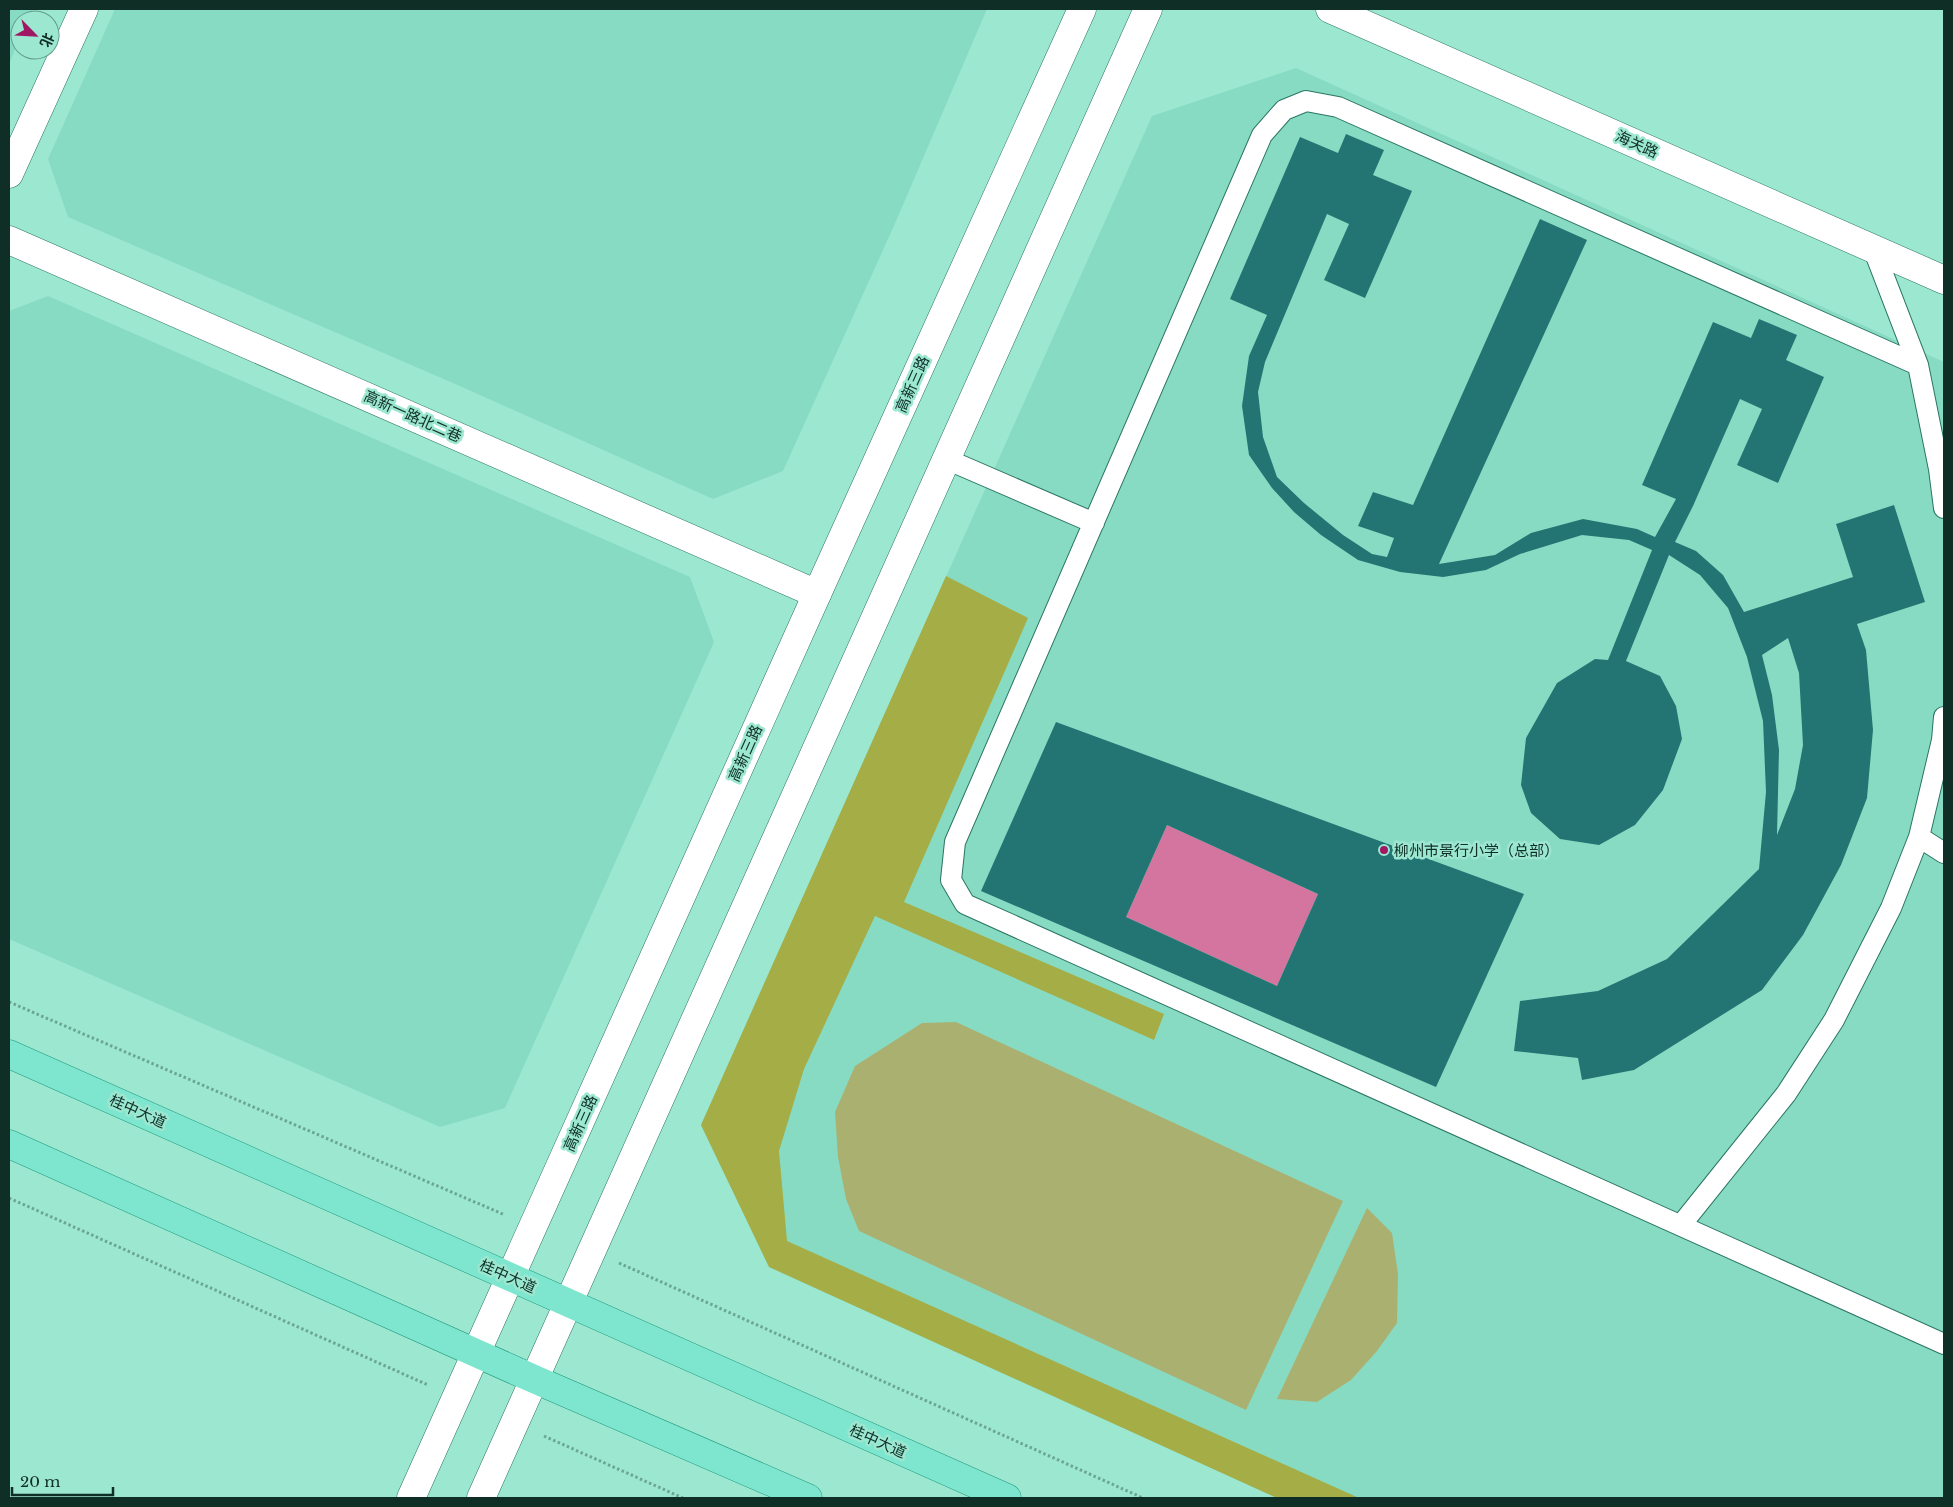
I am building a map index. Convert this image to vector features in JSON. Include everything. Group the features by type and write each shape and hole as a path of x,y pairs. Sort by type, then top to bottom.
{"main road":[{"path":"9,174 84,9"},
{"name":"高新三路","path":"411,1498 1082,9"},
{"path":"481,1498 1148,9"},
{"name":"海关路","path":"1330,9 1944,280"},
{"name":"高新一路北二巷","path":"9,240 817,594"},
{"name":"桂中大道","path":"9,1054 1007,1498"},
{"path":"9,1144 534,1379 808,1498"}],"lane":[{"path":"1918,365 1338,107 1306,101 1284,110 1262,135 955,842 951,880 965,904 1944,1344"},
{"path":"1873,248 1918,365 1939,469 1944,508"},
{"path":"946,459 1094,523"},
{"path":"1681,1225 1786,1094 1834,1020 1891,908 1919,837 1942,740 1944,717"},
{"path":"1919,837 1944,853"}],"path":[{"path":"9,1198 457,1397"},
{"path":"515,1423 683,1498"}],"shaded area":[{"path":"9,9 33,9 10,10 11,60 9,64"},
{"path":"115,9 987,9 893,228 783,471 713,499 453,383 68,217 48,159"},
{"name":"柳州市景行小学（总部）","path":"1296,68 1944,362 1944,1498 1277,1498 769,1267 701,1125 1152,116"},
{"path":"48,296 690,577 714,642 505,1108 440,1127 9,939 9,311"},
{"path":"1167,825 1318,894 1277,986 1126,917"},
{"path":"956,1022 1343,1201 1246,1410 859,1231 846,1199 838,1157 835,1112 855,1066 922,1023"},
{"path":"1367,1208 1392,1233 1398,1274 1397,1323 1377,1351 1351,1380 1317,1402 1277,1399"}],"green space":[{"path":"946,576 1028,618 904,902 1164,1014 1154,1040 875,916 804,1069 779,1151 787,1241 1359,1498 1277,1498 769,1267 701,1125"}],"building":[{"path":"1346,134 1384,150 1373,175 1412,191 1365,298 1324,280 1349,224 1327,214 1265,362 1258,392 1263,437 1277,477 1304,503 1343,535 1372,554 1387,557 1394,538 1358,526 1373,492 1413,505 1540,219 1587,240 1439,564 1495,555 1531,533 1583,519 1637,529 1655,537 1676,499 1642,485 1713,322 1751,338 1759,319 1797,335 1786,360 1824,377 1778,483 1737,465 1762,409 1740,399 1675,542 1696,551 1723,575 1744,612 1853,577 1836,524 1894,505 1925,602 1857,624 1866,650 1873,730 1867,798 1841,865 1803,935 1762,990 1634,1070 1582,1080 1578,1058 1514,1051 1520,1001 1598,991 1667,959 1759,869 1766,792 1763,721 1747,657 1728,608 1700,575 1669,555 1626,661 1660,676 1676,706 1682,739 1663,790 1635,825 1599,845 1560,839 1531,813 1521,785 1526,738 1557,683 1595,659 1608,660 1652,550 1629,540 1582,535 1520,554 1486,570 1443,577 1400,572 1358,560 1321,535 1294,512 1272,488 1249,455 1242,406 1249,356 1267,315 1230,299 1300,137 1338,153","holes":["1788,638 1799,673 1803,745 1795,789 1777,835 1779,750 1772,695 1762,655"]},
{"path":"1056,722 1524,894 1436,1087 981,891","holes":["1167,825 1318,894 1277,986 1126,917"]}],"place":[{"name":"柳州市景行小学（总部）","path":"1384,850"}]}
